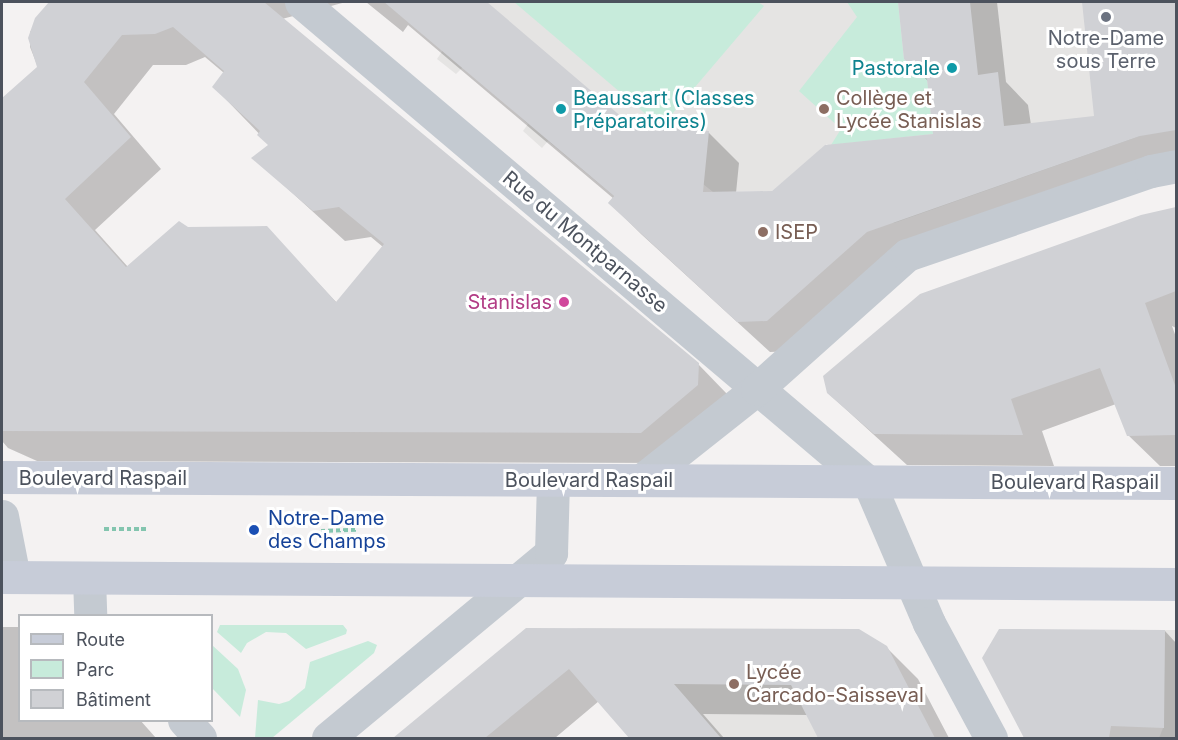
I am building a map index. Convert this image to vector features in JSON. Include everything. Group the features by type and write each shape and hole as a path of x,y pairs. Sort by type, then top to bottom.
{"main road":[{"name":"Boulevard Raspail","path":"2,477 553,482 643,479 869,483 1176,483"},
{"path":"8,577 911,580 1176,584"}],"street":[{"name":"Rue du Montparnasse","path":"300,2 869,483"},
{"path":"643,479 757,389 907,255 1152,171 1176,166"},
{"path":"328,738 551,554 553,482"},
{"path":"869,483 911,580 991,738"},
{"path":"2,516 8,577"},
{"path":"89,578 90,614"},
{"path":"186,722 200,738"}],"path":[{"path":"104,529 147,529"},
{"path":"321,531 356,530"}],"shaded area":[{"name":"Collège et Lycée Stanislas","path":"384,2 1126,2 1140,136 894,223 827,144 764,198 760,191 713,192 703,184 627,219 608,203 614,196 548,141 542,148 523,131 528,124 463,67 456,74 437,59 443,50"},
{"name":"Lycée Carcado-Saisseval","path":"577,628 815,629 871,738 672,738"},
{"path":"1165,630 1176,630 1176,738 1159,738 1163,728"}],"green space":[{"path":"514,2 758,2 764,6 661,127"},
{"path":"847,2 898,2 904,59 915,69 926,68 933,134 831,145 841,129 799,91 857,17"},
{"path":"220,625 343,625 347,630 346,634 306,649 286,633 266,632 247,643 241,653 217,632"},
{"path":"368,641 377,645 374,653 272,738 255,738 258,700 279,704 289,701 305,688 310,662"},
{"path":"213,646 238,669 246,690 240,717 213,689"}],"building":[{"path":"49,2 264,2 699,363 698,385 641,433 2,431 2,98 37,67 28,38 35,18","holes":["173,27 224,71 212,87 260,131 257,135 268,145 251,158 313,211 339,207 384,244 336,302 267,226 188,227 179,221 126,267 65,199 131,137 84,82 122,35 155,34"]},
{"path":"384,2 487,2 630,124 709,131 703,192 772,191 825,145 933,134 927,79 904,59 898,2 970,2 978,75 998,72 1004,126 1094,116 1082,2 1176,2 1176,130 1140,136 867,232 767,321 737,322 608,203 614,196"},
{"path":"1176,207 1176,291 1145,303 1176,388 1176,435 1127,436 1100,368 1011,399 1023,435 874,434 827,393 823,376 920,294 1141,215"},
{"path":"526,628 859,629 887,646 935,738 818,738 791,685 674,684 721,738 629,738 569,669 485,738 393,738"},
{"path":"999,629 1165,630 1164,728 1111,726 1109,738 1024,738 982,658"}],"place":[{"name":"Notre-Dame sous Terre","path":"1106,17"},
{"name":"Pastorale","path":"952,68"},
{"name":"Beaussart (Classes Préparatoires)","path":"561,109"},
{"name":"Collège et Lycée Stanislas","path":"824,109"},
{"name":"ISEP","path":"763,232"},
{"name":"Stanislas","path":"564,302"},
{"name":"Notre-Dame des Champs","path":"254,530"},
{"name":"Lycée Carcado-Saisseval","path":"734,684"}]}
